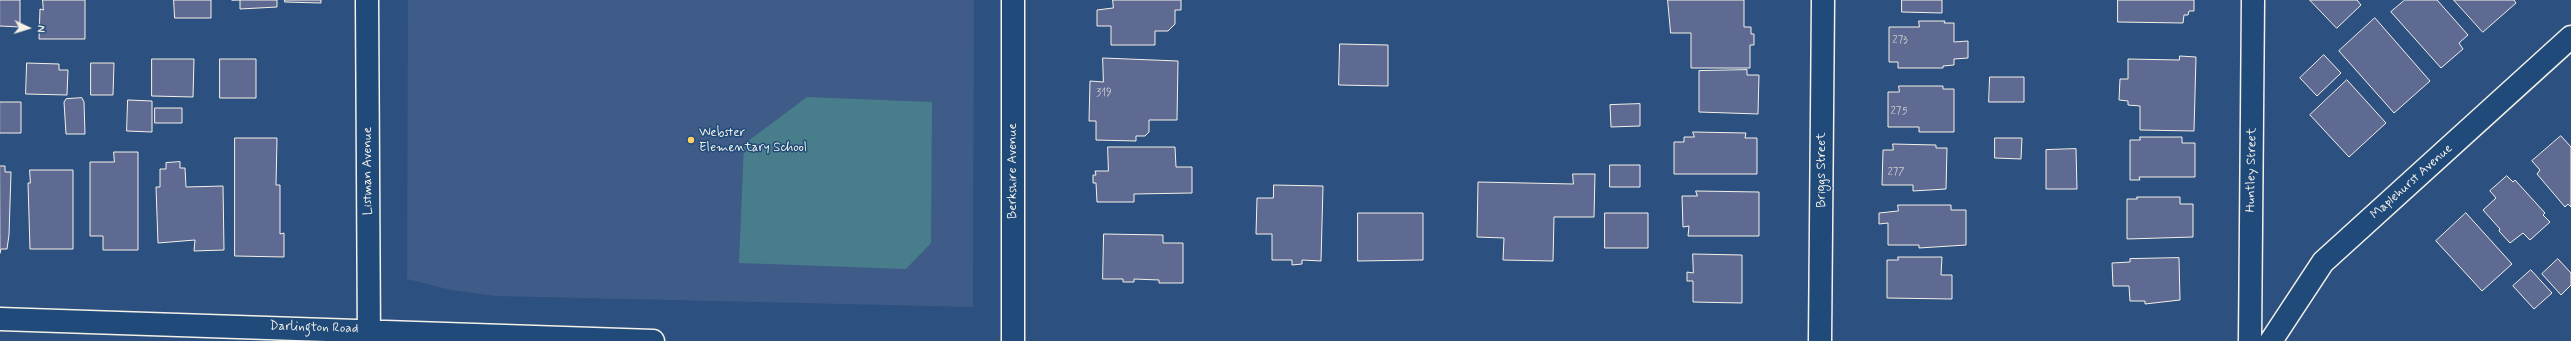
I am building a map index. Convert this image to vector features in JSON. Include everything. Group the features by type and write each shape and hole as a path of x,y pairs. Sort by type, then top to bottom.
{"street":[{"name":"Listman Avenue","path":"367,0 369,335"},
{"name":"Berkshire Avenue","path":"1013,0 1013,341"},
{"name":"Briggs Street","path":"1820,341 1823,0"},
{"name":"Huntley Street","path":"2250,341 2254,0"},
{"name":"Maplehurst Avenue","path":"2271,341 2323,262 2571,37"},
{"name":"Darlington Road","path":"0,319 369,335 653,341"}],"shaded area":[{"name":"Webster Elementary School","path":"408,0 974,0 973,307 495,296 451,290 407,279"},
{"path":"807,97 932,102 931,243 906,269 739,263 744,144"}],"building":[{"path":"0,0 20,0 20,27 0,26"},
{"path":"43,0 85,0 85,39 39,39 40,9 43,10"},
{"path":"174,0 211,0 211,18 175,18"},
{"path":"240,0 277,0 277,7 240,9"},
{"path":"285,0 321,0 321,3 285,2"},
{"path":"1113,0 1181,0 1181,10 1175,10 1175,24 1168,31 1155,31 1155,45 1111,45 1111,26 1097,26 1097,10 1113,8"},
{"path":"1668,0 1744,0 1744,27 1751,27 1751,34 1754,34 1754,45 1750,45 1750,68 1691,68 1691,33 1671,33"},
{"path":"1902,0 1942,0 1942,13 1902,12"},
{"path":"2118,0 2194,0 2194,11 2189,11 2188,15 2184,15 2183,23 2118,22"},
{"path":"2310,0 2357,0 2361,5 2337,28"},
{"path":"2405,0 2437,0 2468,35 2459,43 2463,49 2441,68 2391,12"},
{"path":"2454,0 2514,0 2516,3 2483,32"},
{"path":"2375,18 2430,81 2394,113 2339,51"},
{"path":"1919,21 1945,21 1944,23 1954,23 1954,42 1968,41 1968,58 1954,59 1954,65 1943,66 1943,68 1898,68 1898,62 1889,62 1889,27 1919,27"},
{"path":"1340,44 1388,45 1388,86 1339,85"},
{"path":"2324,55 2341,73 2317,96 2300,78"},
{"path":"2180,56 2196,57 2194,131 2140,130 2140,106 2128,105 2128,101 2119,100 2120,79 2128,79 2128,59 2179,60"},
{"path":"1103,58 1178,61 1177,120 1149,120 1149,132 1145,136 1136,136 1136,141 1096,140 1096,121 1089,121 1090,81 1103,82"},
{"path":"152,59 194,59 193,97 152,96"},
{"path":"220,59 256,59 256,98 220,98"},
{"path":"27,63 59,64 59,70 68,70 67,95 26,94"},
{"path":"91,63 114,63 113,95 91,95"},
{"path":"1747,70 1747,75 1759,75 1758,114 1699,112 1699,71"},
{"path":"1990,77 2024,77 2024,102 1989,102"},
{"path":"2347,80 2386,123 2349,157 2310,115"},
{"path":"1899,86 1943,86 1943,89 1954,89 1954,132 1919,132 1919,127 1888,127 1888,92 1899,92"},
{"path":"82,98 84,102 85,134 66,134 64,102 66,99"},
{"path":"128,100 152,101 152,132 127,131"},
{"path":"0,102 21,102 21,133 0,133"},
{"path":"1640,104 1640,126 1611,127 1610,105"},
{"path":"155,108 182,108 182,123 155,123"},
{"path":"1693,132 1746,133 1745,138 1757,138 1757,174 1674,174 1674,142 1684,142 1684,137 1694,137"},
{"path":"2561,136 2571,147 2571,207 2568,204 2565,207 2537,174 2540,170 2532,161"},
{"path":"2140,137 2182,137 2182,143 2195,143 2195,177 2139,177 2140,180 2130,180 2130,140 2140,140"},
{"path":"235,138 277,138 276,185 280,185 280,234 284,233 284,257 235,256"},
{"path":"1995,138 2022,138 2021,159 1995,158"},
{"path":"1893,144 1936,145 1936,148 1947,148 1946,189 1913,191 1913,185 1882,185 1883,150 1893,150"},
{"path":"1108,147 1175,147 1176,167 1192,167 1192,193 1134,194 1134,202 1097,202 1096,183 1093,183 1093,175 1096,175 1095,171 1108,171"},
{"path":"2076,149 2077,189 2046,189 2046,150"},
{"path":"114,152 138,152 138,250 103,250 103,236 90,236 90,162 114,162"},
{"path":"180,162 180,168 185,168 186,187 223,186 224,250 194,251 195,240 158,243 156,187 160,187 160,169 166,169 166,163"},
{"path":"1610,165 1640,165 1640,187 1610,187"},
{"path":"0,166 5,166 5,172 11,172 9,235 7,249 1,249 0,253"},
{"path":"30,170 73,170 73,249 30,249 28,183 30,183"},
{"path":"1573,174 1595,174 1594,217 1554,217 1553,261 1503,260 1504,238 1477,237 1478,182 1573,184"},
{"path":"2507,176 2513,182 2515,180 2545,213 2543,215 2550,222 2530,240 2523,233 2510,243 2483,210 2496,198 2490,191"},
{"path":"1274,185 1323,186 1321,261 1302,260 1302,264 1292,265 1292,260 1272,260 1272,234 1256,234 1257,198 1273,198"},
{"path":"1696,191 1759,192 1759,236 1688,236 1689,226 1683,227 1682,196 1697,196"},
{"path":"2137,197 2180,197 2180,204 2193,204 2193,237 2127,239 2127,199 2137,199"},
{"path":"1898,205 1951,205 1951,210 1966,210 1966,245 1919,248 1919,245 1888,245 1888,223 1879,224 1879,213 1898,211"},
{"path":"1358,213 1423,213 1423,260 1358,261"},
{"path":"1605,213 1648,213 1648,248 1605,248"},
{"path":"2466,213 2512,264 2482,291 2436,241"},
{"path":"1104,234 1163,235 1163,243 1183,243 1183,283 1159,283 1159,280 1134,279 1134,282 1123,282 1123,279 1103,279"},
{"path":"1693,254 1742,255 1742,303 1693,302 1693,281 1687,281 1687,272 1693,273"},
{"path":"1898,257 1942,257 1941,275 1952,275 1952,299 1887,298 1887,260 1898,260"},
{"path":"2179,258 2180,300 2145,304 2145,301 2130,301 2129,286 2113,286 2112,263 2130,262 2130,259"},
{"path":"2558,259 2571,273 2571,285 2561,295 2542,274"},
{"path":"2531,270 2552,293 2534,309 2513,286"}],"place":[{"name":"Webster Elementary School","path":"691,140"}]}
